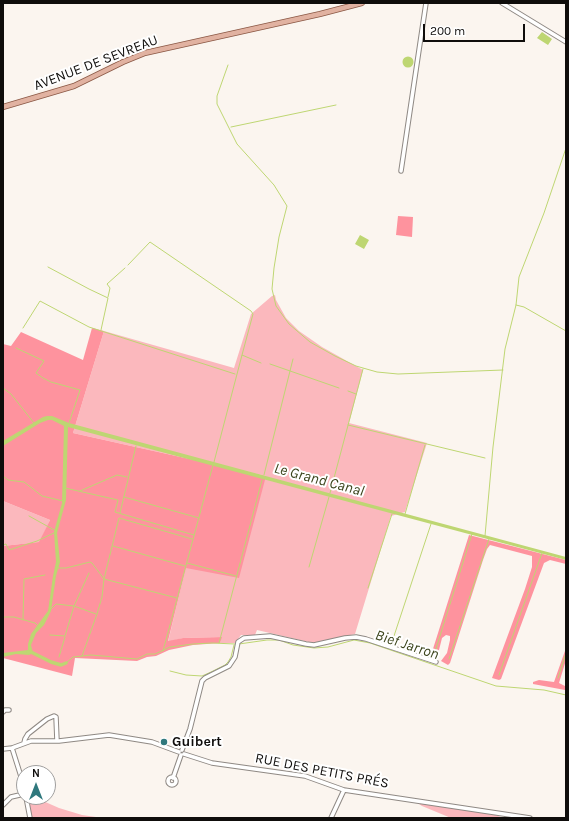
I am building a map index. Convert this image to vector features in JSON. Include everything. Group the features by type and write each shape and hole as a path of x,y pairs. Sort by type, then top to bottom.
{"main road":[{"name":"AVENUE DE SEVREAU","path":"3,107 74,86 145,53 320,14 362,3"}],"street":[{"path":"401,171 426,3"},
{"path":"502,3 566,42"},
{"path":"173,778 190,729 202,681 204,678 229,666 235,657 238,642 244,638 270,636 314,645 356,637 436,662"},
{"path":"3,712 9,710"},
{"path":"3,749 12,748 24,743 28,734 47,719 54,716 56,717 57,741"},
{"name":"RUE DES PETITS PRÉS","path":"24,743 31,741 57,741 108,735 152,742 212,763 305,776 344,790 530,818"},
{"path":"12,748 17,765"},
{"path":"331,818 344,790"},
{"path":"3,805 16,794"},
{"path":"28,805 30,818"}],"shaded area":[{"path":"542,32 552,39 548,45 537,38"},
{"path":"406,57 410,57 412,58 412,66 406,67 403,64 403,60"},
{"path":"398,216 413,217 412,237 396,235"},
{"path":"360,235 369,240 364,249 355,244"},
{"path":"275,295 276,300 286,318 299,331 322,347 363,370 349,423 427,443 405,512 391,516 355,634 313,643 257,630 255,635 241,635 235,643 220,643 221,637 183,638 168,642 186,567 266,476 73,433 104,331 234,368 251,314"},
{"path":"92,328 104,331 73,433 266,476 239,578 186,568 168,641 183,638 222,637 220,643 193,645 169,650 156,656 147,657 137,661 75,658 72,676 3,658 3,546 39,542 50,520 3,501 3,344 11,346 21,332 83,360"},
{"path":"47,416 52,416 69,423 566,557 566,560 68,427 66,500 57,533 60,562 56,576 51,611 44,625 36,633 31,645 33,653 29,655 16,654 3,657 3,653 28,650 31,634 48,611 56,562 54,532 62,503 64,426 52,420 48,420 40,423 3,446 3,441"},
{"path":"3,501 50,520 40,542 3,546"},
{"path":"469,535 566,560 566,564 550,560 544,563 501,679 499,680 492,678 525,589 532,567 532,556 490,545 483,560 450,663 448,665 441,661 447,653 450,636 446,635 442,638 438,654 433,658 429,657 432,652"},
{"path":"566,648 566,660 559,683 565,686 565,690 533,684 533,682 539,680 554,682"},
{"path":"416,802 501,816 495,818 451,818"},
{"path":"30,805 52,805 82,815 103,818 32,818"}],"waterway":[{"path":"228,65 217,96 217,104 237,144 274,185 287,206 279,237 272,289 276,306 289,324 310,342 335,356 356,366 377,372 398,374 503,370"},
{"path":"231,127 336,105"},
{"path":"485,536 493,447 505,349 516,305 519,277 544,213 566,148"},
{"path":"128,265 150,242 251,311 253,314 242,355"},
{"path":"48,267 108,298 101,330"},
{"path":"108,297 110,288 107,284 125,268"},
{"path":"23,328 40,301 89,327 235,374"},
{"path":"516,305 524,307 566,331"},
{"path":"16,348 44,361 36,373 43,378 51,382 80,390 69,423"},
{"path":"214,462 242,355 261,363"},
{"path":"264,475 293,359"},
{"path":"270,364 339,388"},
{"name":"Le Grand Canal","path":"330,493 363,369"},
{"path":"3,388 11,394 34,423"},
{"path":"348,391 356,394"},
{"path":"348,425 485,458"},
{"path":"405,514 425,445"},
{"path":"120,513 136,446"},
{"path":"163,651 213,465"},
{"path":"80,491 117,475 127,477"},
{"path":"3,476 8,480 24,482 42,496 63,501"},
{"path":"219,643 262,480"},
{"path":"65,488 118,500 115,512 194,535"},
{"path":"124,497 199,518"},
{"name":"Le Grand Canal","path":"309,567 329,497"},
{"path":"368,588 392,514"},
{"path":"29,516 56,531"},
{"path":"82,656 102,597 104,579 119,518 192,539"},
{"path":"392,642 431,524"},
{"path":"3,545 6,544 9,550 37,541 54,533"},
{"path":"434,655 472,534"},
{"path":"449,659 489,539"},
{"path":"113,546 185,566"},
{"path":"499,675 542,553"},
{"path":"58,568 66,568 90,562 104,579 177,598"},
{"path":"187,563 236,576"},
{"path":"50,635 65,636 74,606 89,573"},
{"path":"23,620 24,579 45,575"},
{"path":"51,609 56,604 74,606 96,614"},
{"path":"3,617 14,617 35,623 37,625"},
{"path":"59,657 65,637"},
{"name":"Bief Jarron","path":"239,644 279,640 293,645 314,648 328,647 354,640 370,643 496,686 544,690 566,695"},
{"name":"Bief Jarron","path":"66,663 73,657 91,655 137,659 147,654 155,654 170,647 212,643 235,644"},
{"path":"170,671 186,675 202,676 225,665 231,657 234,645"},
{"name":"Bief Jarron","path":"28,652 61,665 66,663"},
{"path":"558,678 566,653"}],"place":[{"name":"Guibert","path":"164,742"}]}
